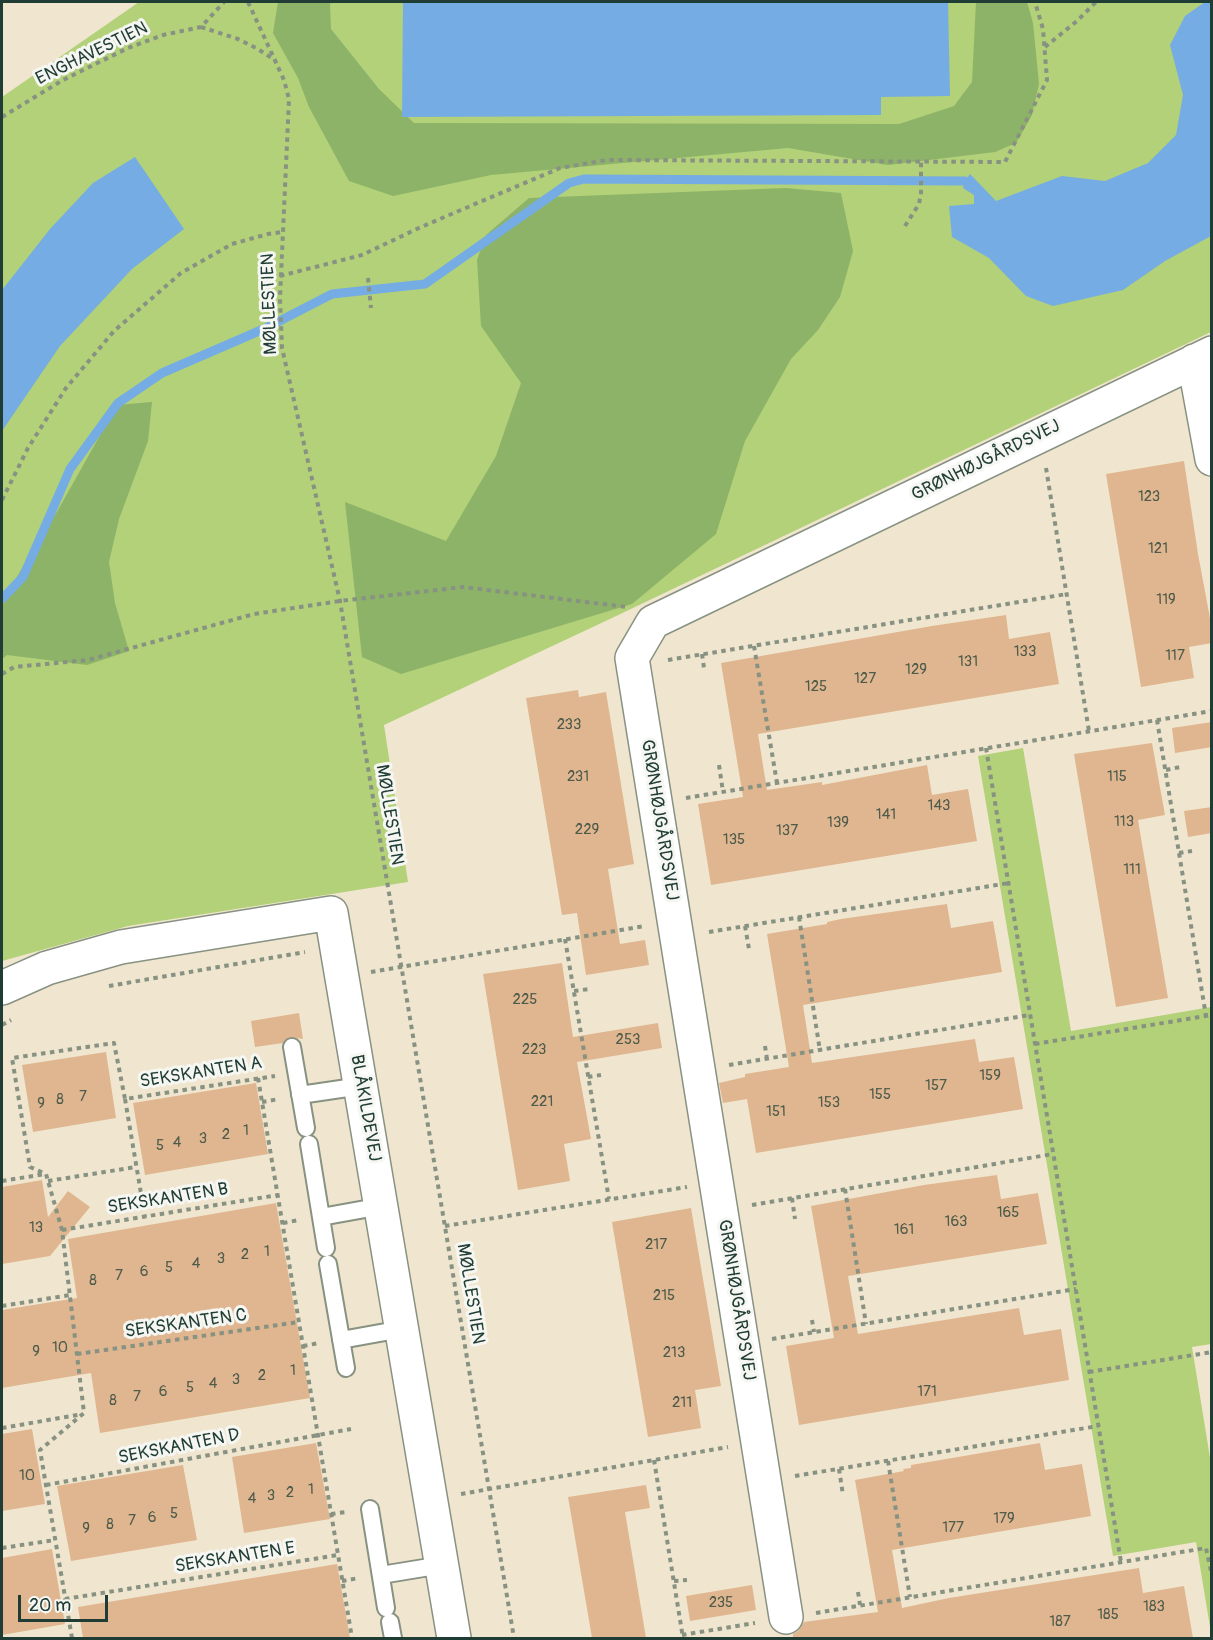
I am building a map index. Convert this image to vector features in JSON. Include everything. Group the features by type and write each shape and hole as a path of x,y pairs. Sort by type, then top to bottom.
{"street":[{"name":"GRØNHØJGÅRDSVEJ","path":"786,1617 632,658 652,622 1203,357 1212,459"},
{"name":"BLÅKILDEVEJ","path":"2,988 47,968 121,947 331,913 454,1638"}],"lane":[{"path":"292,1047 306,1128"},
{"path":"300,1095 361,1086"},
{"path":"309,1144 346,1368"},
{"path":"321,1217 382,1206"},
{"path":"341,1340 402,1329"},
{"path":"370,1509 390,1623"},
{"path":"381,1575 442,1565"}],"path":[{"path":"224,2 201,27 238,39 258,49 276,62"},
{"name":"MØLLESTIEN","path":"248,2 284,80 288,99 280,276 282,348 340,601 514,1638"},
{"path":"280,276 362,255 421,227 560,168 607,160 920,164 1005,162 1047,80 1043,29 1035,2"},
{"path":"1045,47 1096,2"},
{"name":"ENGHAVESTIEN","path":"2,117 63,80 128,48 163,35 201,27"},
{"path":"905,226 919,204 920,164"},
{"path":"2,500 28,448 66,388 114,331 181,273 232,244 282,232"},
{"path":"368,278 371,308"},
{"path":"1041,435 1089,731"},
{"path":"2,674 14,667 88,660 254,614 340,601 463,587 632,608 652,622"},
{"path":"634,666 1067,594"},
{"path":"754,646 777,783"},
{"path":"702,654 704,668"},
{"path":"656,803 1212,711"},
{"path":"1035,1044 1209,1016 1179,853 1158,720"},
{"path":"986,748 1121,1562"},
{"path":"719,765 723,792"},
{"path":"1166,770 1180,767"},
{"path":"1179,853 1192,851"},
{"path":"343,976 566,939 677,928 745,926 1008,883"},
{"path":"799,917 820,1051"},
{"path":"745,926 749,950"},
{"path":"566,939 609,1199"},
{"path":"105,987 315,951"},
{"path":"574,991 590,989"},
{"path":"2,1025 18,1016"},
{"path":"699,1070 1030,1016"},
{"name":"SEKSKANTEN A","path":"46,1174 30,1167 12,1058 114,1043 125,1099 297,1073"},
{"path":"765,1046 767,1059"},
{"path":"588,1077 601,1076"},
{"path":"258,1078 352,1638"},
{"path":"125,1099 145,1217"},
{"path":"445,1226 609,1199 719,1196 792,1198 1053,1154"},
{"path":"48,1181 136,1167"},
{"path":"2,1181 46,1174 62,1230 84,1413"},
{"path":"845,1189 866,1324"},
{"name":"SEKSKANTEN B","path":"62,1230 278,1195"},
{"path":"792,1198 795,1219"},
{"path":"743,1344 1076,1289"},
{"path":"2,1306 70,1295"},
{"path":"812,1320 814,1332"},
{"name":"SEKSKANTEN C","path":"77,1354 299,1322"},
{"path":"1089,1372 1212,1352"},
{"path":"2,1428 84,1413"},
{"path":"72,1638 40,1450 84,1413"},
{"path":"764,1481 1098,1426"},
{"name":"SEKSKANTEN D","path":"46,1485 351,1429"},
{"path":"431,1499 758,1441"},
{"path":"654,1460 683,1637 786,1617 1206,1548 1212,1576"},
{"path":"888,1461 910,1597"},
{"path":"839,1469 843,1495"},
{"path":"2,1548 55,1540"},
{"name":"SEKSKANTEN E","path":"65,1599 338,1556"},
{"path":"674,1581 687,1580"},
{"path":"858,1592 860,1605"}],"green space":[{"path":"139,2 1211,2 1211,332 384,725 408,882 128,926 2,961 2,97"},
{"path":"278,2 332,2 330,4 331,29 379,89 414,123 899,124 954,106 972,82 976,2 1027,2 1033,23 1039,84 1032,115 1016,143 995,152 888,165 788,148 491,175 393,196 349,181 273,33"},
{"path":"786,188 841,193 853,251 840,297 818,330 791,359 745,441 716,534 632,604 401,674 362,657 345,502 446,541 496,456 521,383 481,326 477,260 486,235 529,198"},
{"path":"152,402 148,441 119,519 109,562 115,603 129,651 87,665 7,655 2,659 2,601 58,510 117,405"},
{"path":"1023,748 1071,1031 1211,1007 1211,1344 1192,1347 1211,1464 1211,1633 1196,1542 1113,1556 978,756"}],"water":[{"path":"403,2 948,2 950,96 881,97 881,115 402,117"},
{"path":"1205,2 1212,2 1211,236 1165,261 1123,290 1053,306 1026,296 989,258 952,237 949,206 974,204 974,195 963,188 970,174 996,201 1062,176 1105,181 1148,163 1176,135 1183,95 1170,45 1185,16"},
{"path":"135,157 184,229 132,269 60,346 2,431 2,290 50,229 93,183"}],"building":[{"path":"1184,461 1212,629 1212,643 1189,647 1194,678 1141,687 1106,474"},
{"path":"1006,615 1009,639 1050,632 1059,684 758,734 767,790 822,782 822,785 927,765 932,795 968,789 977,841 711,885 698,804 743,797 721,663"},
{"path":"578,690 579,697 606,692 634,864 608,869 620,944 645,940 649,965 586,975 577,913 562,915 526,698"},
{"path":"1212,722 1212,747 1175,753 1172,728"},
{"path":"1152,743 1165,815 1138,820 1168,998 1116,1007 1074,754"},
{"path":"1212,807 1212,833 1188,837 1184,811"},
{"path":"947,904 951,928 993,921 1002,972 803,1005 812,1063 975,1039 979,1062 1014,1057 1023,1109 756,1153 747,1099 723,1103 719,1083 745,1077 745,1074 789,1067 767,934 827,924 827,922 841,919"},
{"path":"562,963 573,1037 658,1023 662,1048 577,1062 591,1139 564,1144 570,1181 518,1190 483,974"},
{"path":"299,1013 303,1039 291,1037 283,1043 255,1047 251,1021"},
{"path":"106,1052 116,1118 33,1132 22,1065"},
{"path":"256,1083 268,1154 145,1175 133,1103"},
{"path":"997,1175 1001,1199 1038,1193 1047,1244 848,1276 858,1334 1019,1308 1024,1335 1061,1329 1069,1380 799,1425 786,1346 834,1338 811,1206 924,1185"},
{"path":"42,1180 48,1217 68,1191 90,1207 50,1256 2,1264 2,1187"},
{"path":"276,1203 310,1398 100,1433 91,1373 2,1388 2,1310 77,1298 68,1239"},
{"path":"691,1208 721,1386 695,1390 701,1428 648,1437 612,1222"},
{"path":"32,1429 45,1504 2,1511 2,1434"},
{"path":"316,1443 330,1519 244,1533 232,1457"},
{"path":"1040,1443 1045,1470 1082,1464 1091,1516 892,1550 902,1608 949,1598 1139,1568 1143,1593 1184,1586 1193,1638 793,1638 793,1634 804,1622 878,1612 855,1480 904,1471 903,1469 911,1468 911,1465"},
{"path":"183,1465 197,1540 71,1561 57,1486"},
{"path":"646,1485 650,1508 625,1512 646,1638 592,1638 568,1497"},
{"path":"52,1549 65,1624 2,1635 2,1558"},
{"path":"337,1564 350,1638 83,1638 78,1607"},
{"path":"752,1585 756,1610 690,1621 686,1596"}],"waterway":[{"path":"2,599 23,577 70,469 118,403 162,373 266,328 332,294 425,284 569,183 584,179 965,181"}]}
